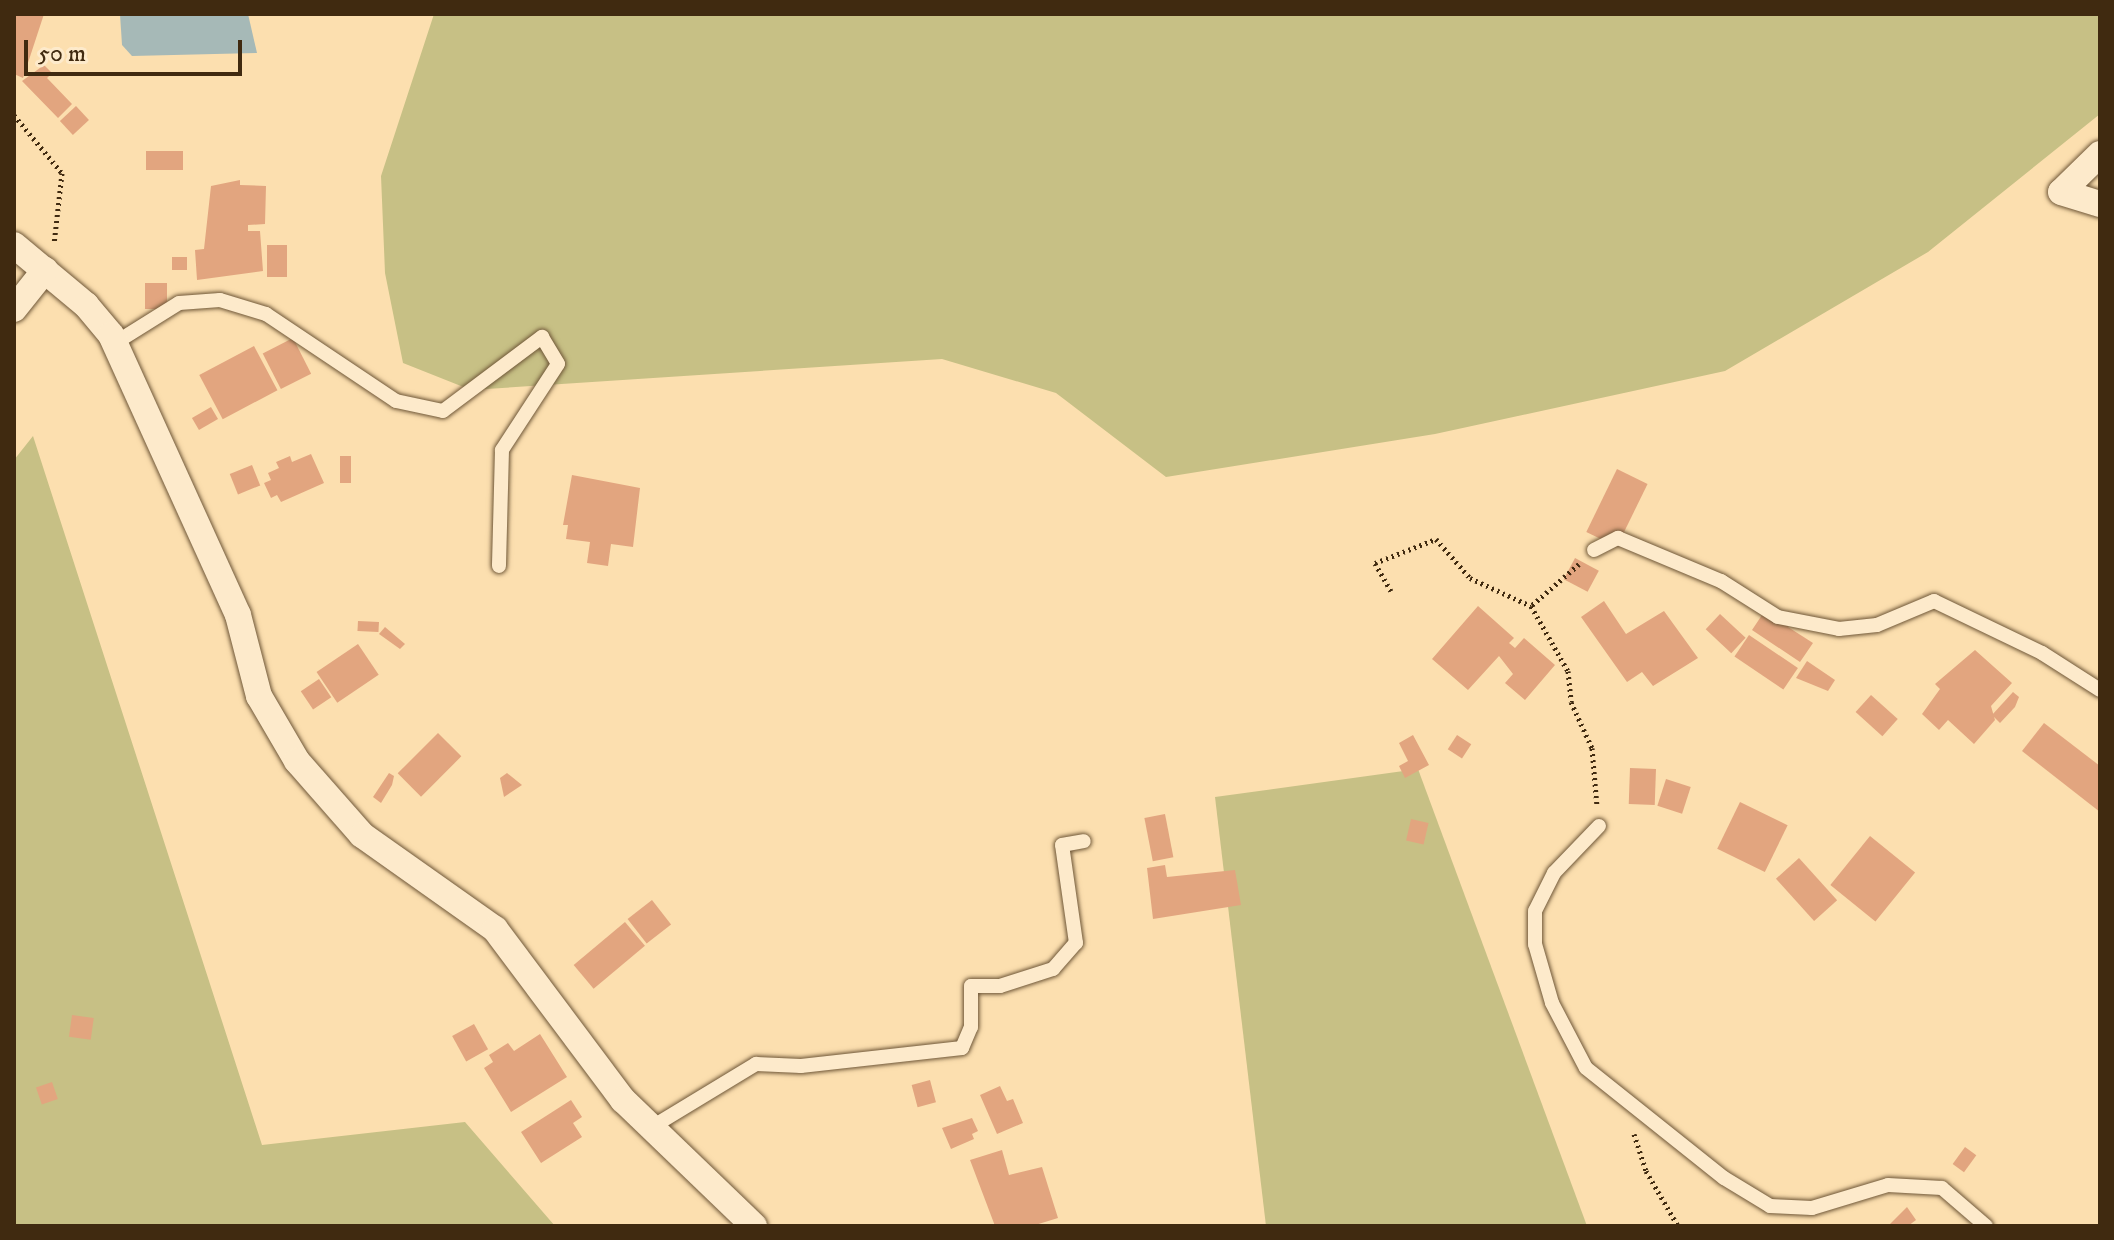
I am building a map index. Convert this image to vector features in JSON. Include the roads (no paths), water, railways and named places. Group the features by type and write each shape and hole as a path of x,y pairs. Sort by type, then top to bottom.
{"street":[{"path":"2100,154 2061,192 2100,204"},
{"path":"14,245 86,305 115,343 238,615 259,696 297,761 362,835 495,929 623,1100 754,1226"},
{"path":"14,309 48,273"}],"lane":[{"path":"115,343 179,303 220,300 266,314 396,401 443,411 542,337 558,364 502,450 499,566"},
{"path":"1594,550 1618,538 1721,581 1778,617 1839,629 1877,625 1934,601 2042,653 2100,690"},
{"path":"1599,826 1554,873 1535,911 1535,944 1552,1003 1586,1068 1724,1178 1770,1206 1812,1208 1888,1185 1942,1188 1986,1226"},
{"path":"652,1127 756,1064 801,1066 962,1048 971,1027 971,986 1000,986 1053,969 1076,943 1062,845 1084,841"}]}
